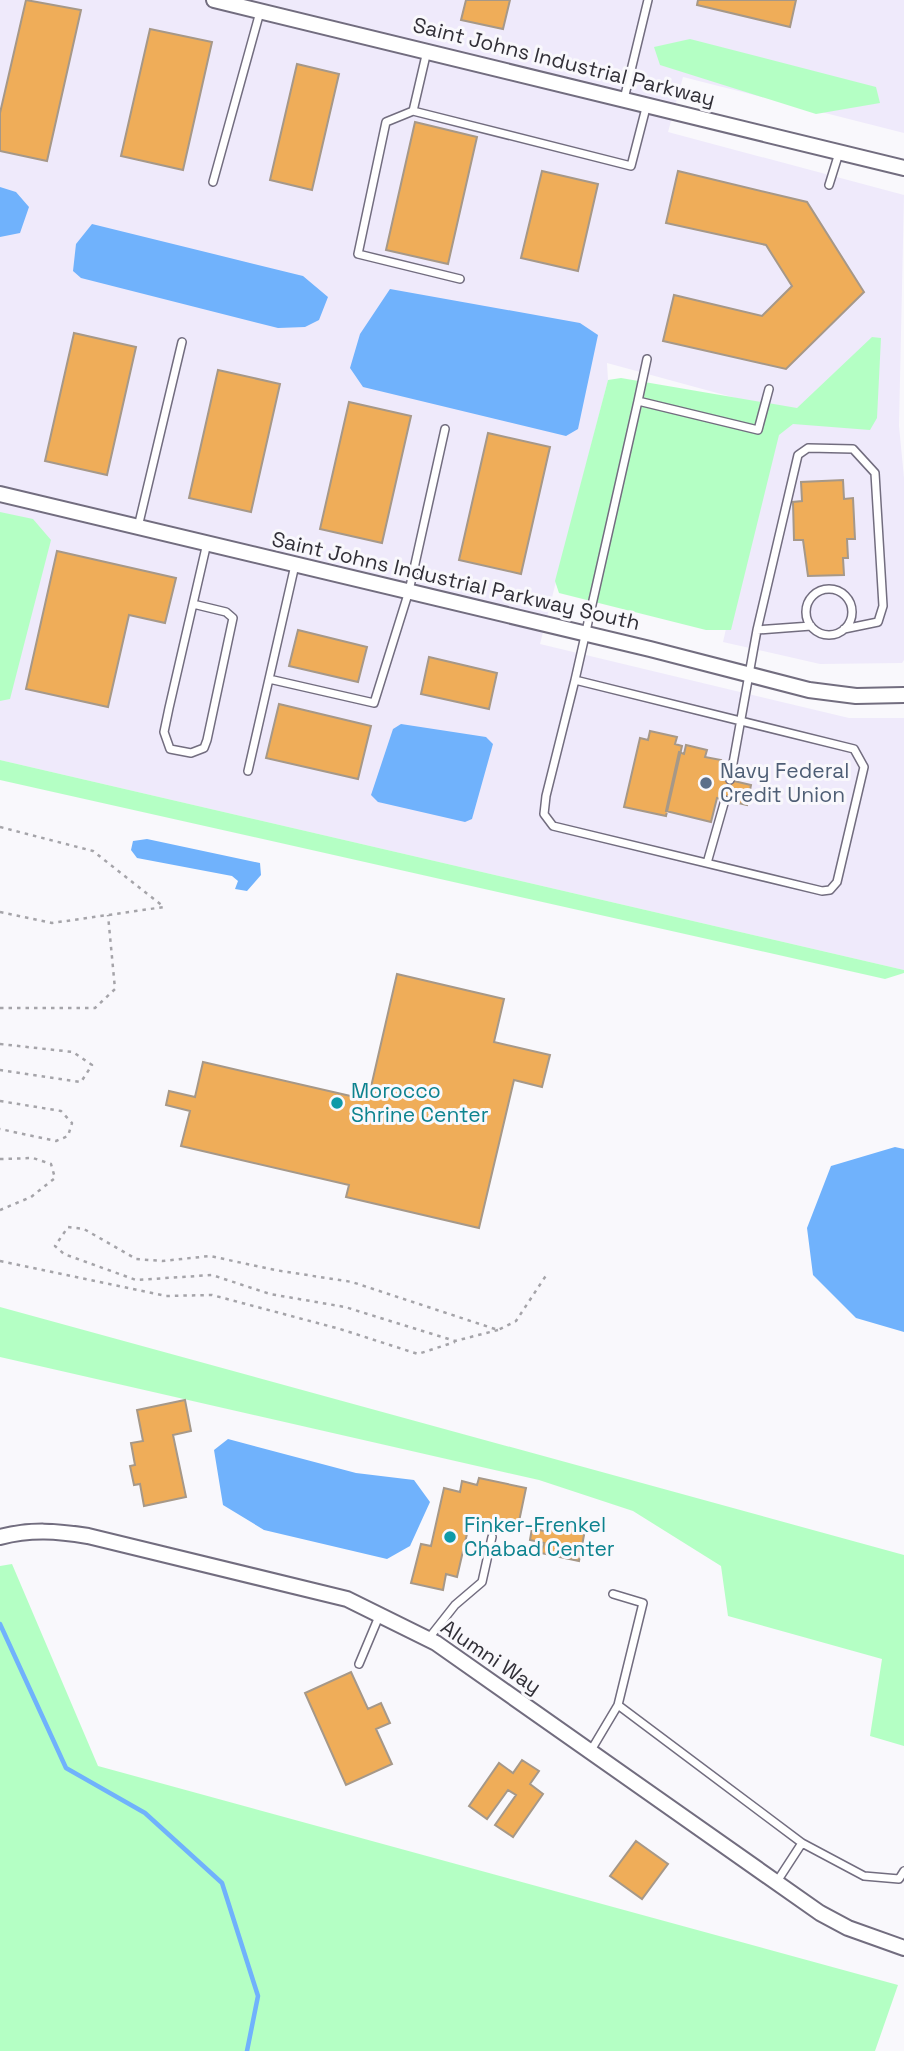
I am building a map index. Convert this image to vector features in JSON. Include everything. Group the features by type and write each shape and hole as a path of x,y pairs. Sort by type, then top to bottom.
{"street":[{"name":"Saint Johns Industrial Parkway","path":"220,1 904,168"},
{"name":"Saint Johns Industrial Parkway South","path":"0,494 586,633 808,690 856,696 904,695"},
{"name":"Alumni Way","path":"0,1536 23,1531 50,1530 95,1538 347,1599 380,1614 429,1639 776,1883 848,1928 904,1948"}],"lane":[{"path":"624,99 648,0"},
{"path":"213,182 261,11"},
{"path":"412,111 427,51"},
{"path":"460,279 358,254 386,122 412,111 631,166 647,104"},
{"path":"829,185 839,153"},
{"path":"138,527 182,342"},
{"path":"575,680 854,749 864,767 837,882 830,890 822,891 553,826 544,814 545,796 586,633 647,359"},
{"path":"638,401 758,430 769,389"},
{"path":"269,679 374,703 409,591 445,429"},
{"path":"730,780 757,630 798,455 808,448 853,449 875,473 883,606 878,622 823,634 811,626 806,612 811,597 825,589 840,592 850,602 851,617 844,629"},
{"path":"193,604 226,612 233,618 207,740 204,748 191,753 170,749 164,732 206,543"},
{"path":"248,771 295,564"},
{"path":"757,630 811,626"},
{"path":"707,863 725,800"},
{"path":"429,1639 455,1605 482,1582 492,1537"},
{"path":"590,1752 618,1705 643,1603 613,1594"},
{"path":"359,1664 380,1614"},
{"path":"618,1705 802,1843 864,1876 899,1879 904,1871"},
{"path":"776,1883 802,1843"}],"path":[{"path":"0,827 93,851 164,907 52,923 0,912"},
{"path":"0,1008 95,1008 115,989 108,915"},
{"path":"0,1044 73,1052 92,1065 81,1082 0,1070"},
{"path":"0,1101 61,1111 72,1124 68,1136 55,1141 0,1129"},
{"path":"0,1159 33,1158 51,1164 55,1178 31,1197 0,1210"},
{"path":"455,1342 345,1307 270,1294 212,1275 136,1280 64,1254 55,1246 68,1227 84,1229 136,1259 162,1261 210,1256 352,1282 498,1330"},
{"path":"0,1261 166,1296 212,1295 340,1329 418,1354 498,1330 516,1321 547,1274"}],"shaded area":[{"path":"0,0 904,0 904,133 683,77 668,132 904,195 899,426 904,478 904,660 902,663 820,664 723,642 776,409 607,363 608,380 540,644 849,718 904,718 904,970 0,760"}],"green space":[{"path":"690,39 876,87 880,103 816,114 660,65 654,47"},
{"path":"872,337 881,338 877,418 870,430 793,424 779,435 731,630 706,630 559,593 555,581 608,380 621,378 797,408"},
{"path":"0,512 33,519 51,540 10,699 0,701"},
{"path":"0,760 904,970 904,973 885,979 0,780"},
{"path":"0,1307 904,1555 904,1746 870,1736 882,1659 728,1616 721,1566 633,1511 539,1480 0,1357"},
{"path":"12,1564 98,1766 898,1985 875,2051 0,2051 0,1566"}],"water":[{"path":"0,187 16,192 29,207 20,233 0,237"},
{"path":"92,224 303,276 328,297 319,320 305,327 278,328 81,278 73,271 76,244"},
{"path":"390,289 580,323 598,335 578,429 566,436 363,387 350,368 360,334"},
{"path":"401,724 486,737 493,744 472,819 465,822 378,802 371,795 393,729"},
{"path":"147,839 260,863 261,875 247,891 235,889 238,881 232,876 137,858 131,850 133,841"},
{"path":"895,1147 904,1149 904,1332 856,1318 813,1275 807,1228 831,1166"},
{"path":"228,1439 356,1473 414,1480 430,1502 410,1546 387,1559 264,1530 223,1505 214,1450"}],"building":[{"path":"26,0 81,10 47,161 0,151 0,113"},
{"path":"466,0 510,0 503,29 461,20"},
{"path":"698,0 796,0 790,27 697,5"},
{"path":"150,29 212,42 183,170 121,156"},
{"path":"297,64 339,74 312,190 270,180"},
{"path":"415,122 477,137 448,264 386,250"},
{"path":"542,171 598,184 578,271 521,258"},
{"path":"678,171 807,202 864,292 786,369 663,341 674,295 762,316 792,286 766,245 666,223"},
{"path":"74,333 136,347 107,475 45,461"},
{"path":"218,370 280,384 251,512 189,498"},
{"path":"349,402 411,416 382,543 320,529"},
{"path":"488,433 550,447 521,574 459,560"},
{"path":"843,480 844,499 853,498 855,539 847,539 848,558 843,558 844,575 808,576 803,540 794,540 793,502 802,501 801,482"},
{"path":"57,551 176,578 165,623 129,615 108,707 26,689"},
{"path":"298,630 367,647 358,682 289,666"},
{"path":"429,657 497,673 489,709 421,694"},
{"path":"279,704 371,726 358,779 266,758"},
{"path":"650,731 677,737 675,744 682,746 666,816 624,807 640,738 648,740"},
{"name":"Navy Federal Credit Union","path":"686,745 707,750 705,757 721,760 720,764 724,765 721,778 751,785 747,805 717,798 711,822 666,811 679,752 684,754"},
{"name":"Morocco Shrine Center","path":"397,974 504,999 494,1042 550,1055 542,1087 514,1080 479,1228 346,1197 349,1185 181,1146 190,1111 166,1105 169,1091 195,1097 203,1062 368,1100"},
{"path":"185,1400 191,1431 173,1435 186,1497 144,1506 140,1484 134,1485 130,1466 135,1465 131,1443 143,1441 137,1410"},
{"name":"Finker-Frenkel Chabad Center","path":"479,1478 526,1488 517,1531 470,1521 457,1577 446,1574 443,1590 411,1583 421,1544 431,1546 444,1488 460,1492 462,1481 477,1485"},
{"path":"549,1522 585,1530 579,1561 541,1553 544,1543 530,1540 532,1528 547,1532"},
{"path":"351,1672 368,1709 381,1703 390,1723 376,1729 392,1764 346,1785 305,1693"},
{"path":"522,1760 539,1771 530,1784 543,1794 513,1837 495,1825 516,1795 508,1790 487,1819 469,1806 499,1763 513,1773"},
{"path":"636,1841 668,1864 642,1899 610,1876"}],"waterway":[{"path":"0,1624 66,1768 145,1813 222,1883 258,1996 247,2051"}],"place":[{"name":"Navy Federal Credit Union","path":"706,783"},
{"name":"Morocco Shrine Center","path":"337,1103"},
{"name":"Finker-Frenkel Chabad Center","path":"450,1537"}]}
